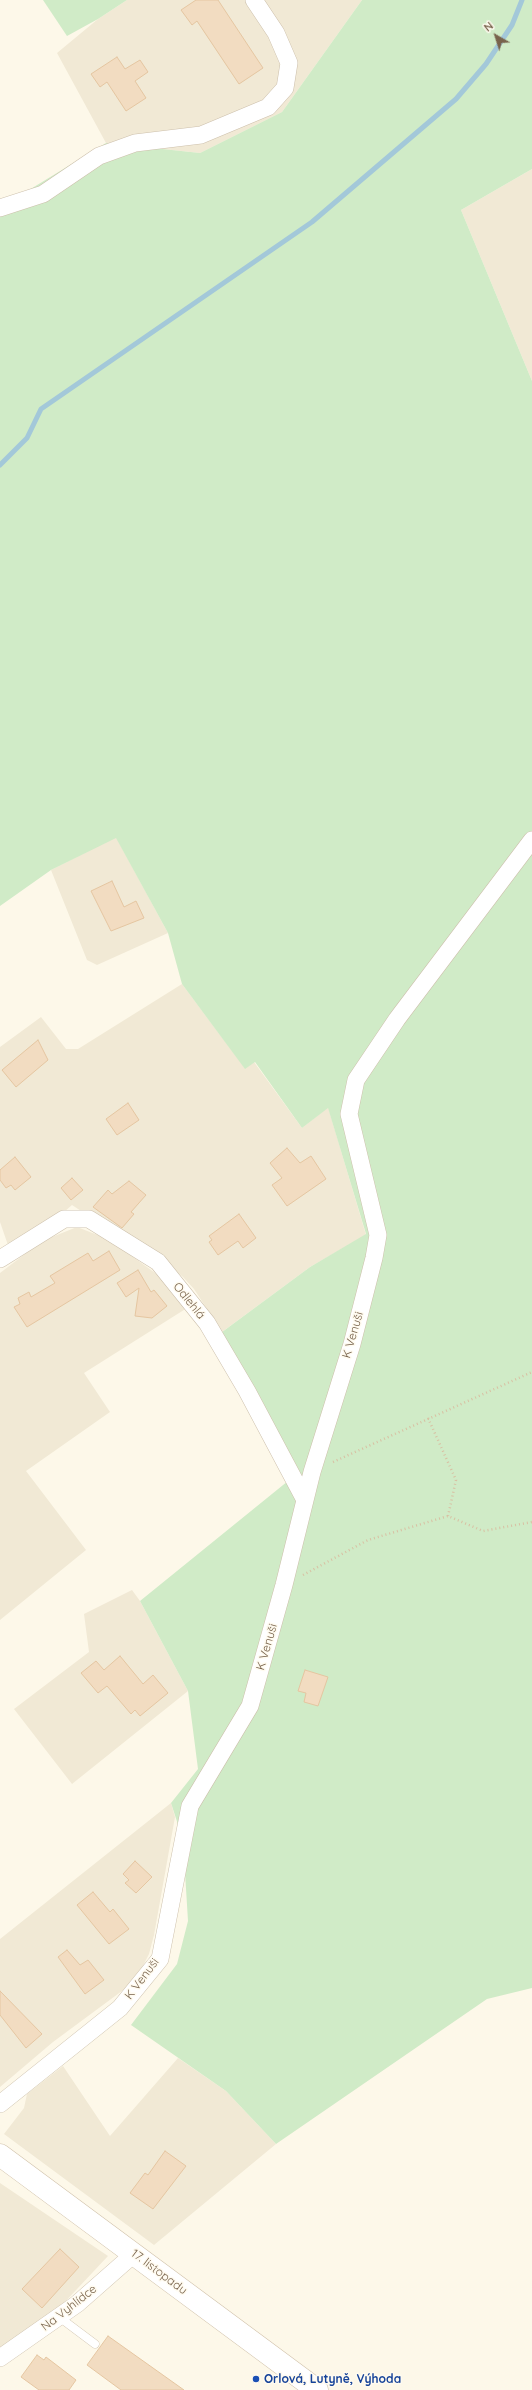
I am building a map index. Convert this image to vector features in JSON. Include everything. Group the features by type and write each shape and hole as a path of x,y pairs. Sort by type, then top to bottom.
{"main road":[{"name":"17. listopadu","path":"0,2155 318,2390"}],"street":[{"path":"0,208 43,194 99,156 135,143 201,135 268,107 285,88 289,63 276,33 254,0"},
{"name":"K Venuši","path":"0,2104 120,2008 160,1959 190,1806 250,1706 284,1585 312,1472 352,1344 374,1258 378,1235 350,1114 356,1080 397,1019 532,840"},
{"name":"Odlehlá","path":"0,1259 64,1219 89,1219 158,1262 207,1323 247,1391 305,1500"},
{"name":"Na Vyhlídce","path":"0,2358 77,2304 134,2253"}],"lane":[{"path":"59,2317 95,2344"}],"path":[{"path":"312,1472 532,1372"},
{"path":"428,1418 456,1480 448,1516"},
{"path":"284,1585 368,1540 448,1516 482,1531 532,1522"}],"shaded area":[{"path":"127,0 362,0 282,112 200,153 106,143 57,53 98,19"},
{"path":"532,169 532,381 461,210"},
{"path":"116,837 168,933 97,965 87,960 51,870"},
{"path":"182,984 245,1068 254,1062 302,1128 328,1107 366,1235 310,1267 222,1332 194,1289 183,1277 152,1251 136,1247 72,1205 48,1226 9,1248 0,1222 0,1047 41,1017 66,1049 78,1049"},
{"path":"77,1227 108,1239 158,1275 187,1308 84,1373 110,1412 26,1471 86,1550 0,1620 0,1273 42,1241"},
{"path":"132,1590 140,1601 188,1691 72,1784 14,1709 89,1652 84,1614"},
{"path":"171,1803 175,1817 154,1935 149,1954 141,1970 130,1985 53,2042 0,2087 0,1939"},
{"path":"178,2058 226,2091 276,2144 154,2245 4,2134 24,2108 27,2094 63,2066 110,2136"},
{"path":"0,2183 108,2256 62,2305 0,2352"}],"green space":[{"path":"43,0 127,0 98,19 67,36"},
{"path":"362,0 532,0 532,169 461,210 532,381 532,1988 487,1999 276,2144 226,2091 131,2025 177,1964 188,1921 183,1840 171,1803 198,1769 188,1691 140,1601 288,1481 214,1338 310,1267 366,1234 328,1108 302,1128 255,1062 245,1069 182,984 168,933 116,838 51,870 0,906 0,206 6,204 106,143 200,153 282,112"}],"building":[{"path":"196,0 218,0 263,68 239,84 197,21 192,25 181,10"},
{"path":"117,57 125,69 140,60 148,72 135,81 146,98 126,111 107,82 100,87 91,74"},
{"path":"112,881 124,907 136,901 144,918 111,931 91,891"},
{"path":"38,1040 48,1060 16,1087 2,1070"},
{"path":"128,1103 139,1120 117,1135 106,1119"},
{"path":"287,1148 300,1163 311,1156 326,1179 287,1206 272,1185 282,1178 270,1163"},
{"path":"15,1157 31,1177 15,1190 11,1185 6,1188 0,1180 0,1170"},
{"path":"72,1178 83,1190 71,1200 61,1188"},
{"path":"129,1181 146,1195 131,1212 134,1214 122,1228 93,1207 108,1190 112,1194"},
{"path":"239,1214 256,1238 243,1248 238,1241 218,1255 209,1242 212,1240 209,1236"},
{"path":"109,1251 120,1270 27,1327 14,1307 20,1304 18,1298 29,1292 31,1297 55,1283 50,1276 88,1253 93,1261"},
{"path":"138,1270 151,1292 154,1290 167,1306 152,1318 135,1316 139,1288 126,1297 117,1283"},
{"path":"120,1656 143,1684 153,1675 168,1693 140,1716 135,1710 131,1714 107,1686 98,1693 81,1673 96,1661 104,1670"},
{"path":"305,1670 328,1677 318,1706 304,1702 306,1693 298,1691"},
{"path":"135,1861 152,1877 136,1893 125,1883 129,1880 123,1874"},
{"path":"93,1892 110,1912 113,1909 129,1929 109,1944 77,1905"},
{"path":"67,1950 80,1965 88,1960 104,1980 85,1994 58,1957"},
{"path":"0,1991 42,2034 26,2048 0,2015"},
{"path":"165,2151 186,2166 153,2209 130,2193 145,2173 148,2175"},
{"path":"60,2249 79,2267 42,2308 22,2289"},
{"path":"108,2336 184,2390 121,2390 87,2365"},
{"path":"37,2355 44,2360 46,2357 76,2380 69,2390 39,2390 21,2377"}],"waterway":[{"path":"0,465 27,438 41,409 312,222 456,99 486,64 512,25 522,0"}],"place":[{"name":"Orlová, Lutyně, Výhoda","path":"256,2379"}]}
